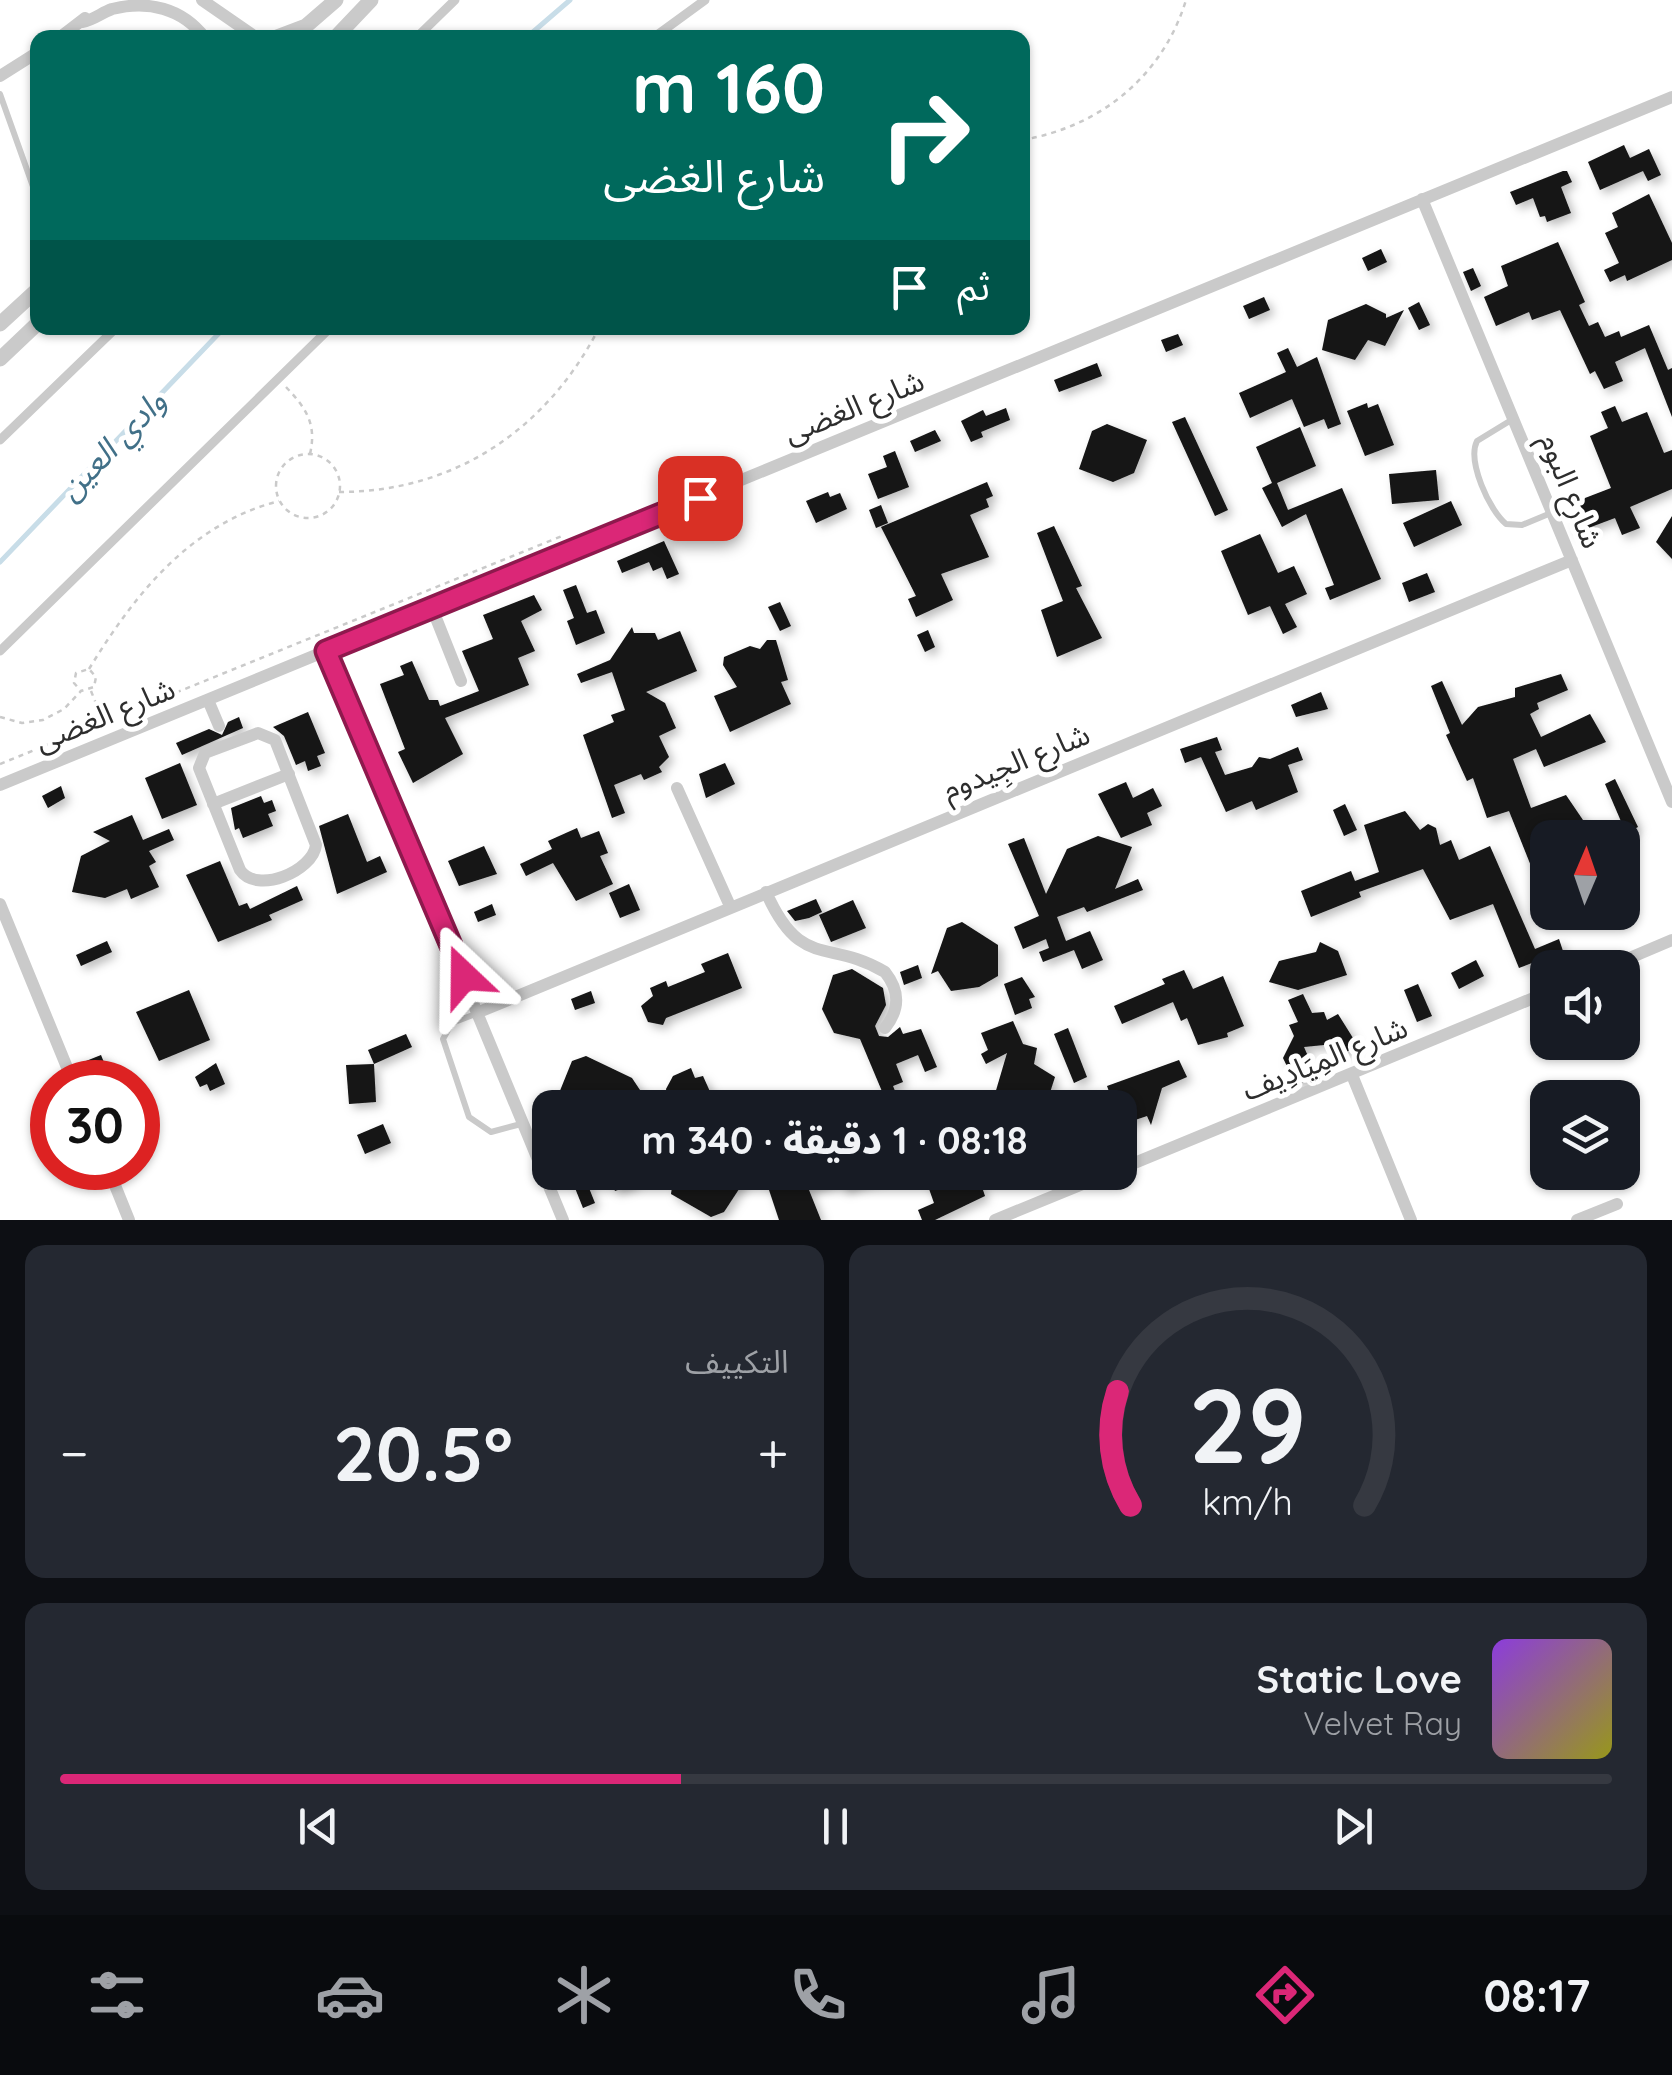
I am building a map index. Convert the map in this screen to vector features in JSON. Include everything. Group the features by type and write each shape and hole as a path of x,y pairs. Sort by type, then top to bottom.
{"street":[{"path":"70,30 111,0"},
{"path":"202,0 247,30"},
{"path":"296,30 336,0"},
{"path":"343,30 371,0"},
{"path":"424,30 456,0"},
{"path":"664,30 705,0"},
{"path":"82,22 125,4 152,3 178,11 197,30"},
{"path":"0,76 30,57"},
{"name":"شارع الغضى","path":"0,786 1672,97"},
{"name":"شارع البوم","path":"1422,199 1672,802"},
{"path":"0,324 30,296"},
{"path":"0,358 30,330"},
{"path":"0,440 109,335"},
{"path":"0,650 323,335"},
{"name":"شارع الجِيدوم","path":"479,1012 1572,560"},
{"path":"432,608 461,681"},
{"path":"326,651 563,1220"},
{"path":"208,700 223,736"},
{"path":"223,736 270,736 289,774 316,851 305,864 269,880 252,882 245,878 200,762 223,736"},
{"path":"214,804 289,774"},
{"path":"677,788 730,906"},
{"path":"766,892 784,927 809,948 884,972 892,982 897,1006 885,1028"},
{"path":"0,904 64,1060"},
{"path":"1640,954 1672,940"},
{"name":"شارع المِيَادِيف","path":"1137,1162 1530,1000"},
{"path":"1352,1075 1411,1220"},
{"path":"117,1190 129,1220"},
{"path":"995,1220 1068,1190"},
{"path":"1577,1220 1616,1204"}],"lane":[{"path":"0,94 30,178"},
{"path":"1514,418 1477,441 1474,462 1496,512 1506,524 1522,525 1552,513"},
{"path":"479,1012 452,1023 443,1039 469,1117 491,1132 525,1122"}],"path":[{"path":"1030,138 1070,128 1120,100 1156,60 1178,25 1186,0"},
{"path":"339,492 412,484 450,473 495,450 565,383 595,335"},
{"path":"278,379 311,418 314,438 310,454"},
{"path":"310,454 330,464 338,477 339,492 327,512 312,518 296,516 279,500 276,484 281,469 293,458 310,454"},
{"path":"81,691 74,683 76,674 90,670 121,617 169,562 229,520 279,500"},
{"path":"0,764 562,536"},
{"path":"90,670 96,677 91,690 104,722"},
{"path":"0,718 22,724 43,720 64,709 81,691 91,690"}],"building":[{"path":"1624,145 1630,158 1649,149 1661,175 1648,181 1643,171 1600,190 1588,162"},
{"path":"1567,171 1572,182 1561,187 1571,213 1547,222 1545,216 1540,217 1533,198 1516,205 1510,192"},
{"path":"1649,194 1672,243 1672,260 1627,281 1625,275 1610,282 1604,270 1619,263 1605,233 1618,227 1612,213"},
{"path":"1558,242 1585,302 1579,305 1589,326 1598,322 1605,337 1619,331 1621,337 1649,325 1668,370 1672,368 1672,417 1645,348 1615,362 1623,381 1604,389 1595,371 1590,374 1560,310 1532,320 1529,312 1496,326 1484,297 1508,286 1501,266"},
{"path":"1381,249 1387,262 1368,271 1362,258"},
{"path":"1473,268 1481,286 1471,291 1463,272"},
{"path":"1264,297 1270,310 1249,319 1243,306"},
{"path":"1419,302 1430,325 1419,330 1408,308"},
{"path":"1366,304 1386,314 1386,318 1404,310 1385,346 1368,340 1355,360 1322,350 1328,320"},
{"path":"1178,334 1183,345 1166,352 1161,340"},
{"path":"1288,348 1297,367 1317,357 1341,424 1328,429 1324,419 1304,427 1292,399 1250,418 1239,393 1286,372 1277,353"},
{"path":"1097,363 1102,376 1059,392 1054,380"},
{"path":"1367,403 1368,408 1378,404 1394,445 1365,456 1347,411"},
{"path":"1615,406 1622,422 1647,412 1664,453 1672,450 1672,489 1630,507 1640,528 1622,535 1615,518 1575,533 1570,519 1584,514 1580,505 1585,498 1611,488 1590,436 1608,428 1601,412"},
{"path":"1006,408 1010,420 981,432 983,437 971,442 961,421 983,410 986,416"},
{"path":"1185,417 1228,510 1215,516 1172,422"},
{"path":"1107,424 1147,440 1134,473 1113,482 1079,469 1092,431"},
{"path":"1300,427 1316,466 1277,483 1288,510 1342,488 1381,579 1330,600 1325,588 1334,585 1306,514 1282,527 1262,488 1272,483 1256,447"},
{"path":"935,430 941,441 915,452 910,441"},
{"path":"895,451 909,487 878,499 868,474 887,467 883,456"},
{"path":"1436,470 1439,500 1392,504 1389,474"},
{"path":"987,482 993,496 986,499 989,507 970,515 989,557 941,574 953,600 916,617 908,599 916,596 881,527"},
{"path":"828,492 830,497 840,493 847,509 816,523 806,501"},
{"path":"1451,501 1462,525 1414,547 1403,523"},
{"path":"881,505 888,523 876,528 869,510"},
{"path":"1672,516 1672,559 1656,542"},
{"path":"1054,526 1082,586 1076,588 1102,638 1057,657 1041,610 1063,601 1037,533"},
{"path":"1260,534 1278,573 1294,566 1307,594 1285,604 1297,627 1283,634 1270,606 1248,615 1221,551"},
{"path":"664,541 679,574 667,579 662,567 653,571 649,562 622,573 617,561"},
{"path":"1427,573 1435,592 1409,602 1402,583"},
{"path":"576,585 587,613 596,610 605,633 576,645 567,621 574,618 563,590"},
{"path":"534,595 542,610 521,621 535,651 518,658 529,685 445,718 463,754 413,783 398,752 405,749 380,684 404,675 400,666 412,661 429,700 438,700 440,706 479,691 462,651 493,639 483,615"},
{"path":"780,602 791,626 780,631 768,607"},
{"path":"632,627 634,633 655,633 658,640 680,631 697,671 646,692 665,703 676,728 659,736 669,757 659,767 662,772 644,780 641,774 614,785 625,813 612,818 583,735 614,722 611,715 625,710 612,672 581,683 577,674 610,660"},
{"path":"928,630 935,647 925,652 917,635"},
{"path":"767,640 776,640 788,680 781,682 791,704 730,732 714,696 737,687 723,665 724,657 750,646 760,649"},
{"path":"1561,674 1568,690 1537,703 1539,709 1530,714 1541,737 1590,714 1606,742 1544,767 1536,749 1513,759 1531,808 1566,795 1583,820 1530,820 1530,864 1509,811 1487,818 1473,778 1467,781 1446,735 1450,733 1431,686 1442,681 1462,725 1478,707 1515,697 1515,688"},
{"path":"1321,692 1328,709 1296,717 1291,705"},
{"path":"308,712 325,753 317,756 321,766 308,771 305,761 296,765 284,736 273,727"},
{"path":"239,717 243,728 182,755 176,743 209,729 222,735 228,722"},
{"path":"1217,737 1222,750 1215,752 1225,775 1252,767 1259,757 1270,759 1298,747 1303,760 1288,765 1298,792 1256,810 1252,801 1226,812 1201,757 1185,763 1180,749"},
{"path":"180,763 197,805 162,819 145,778"},
{"path":"725,763 735,784 706,798 699,774"},
{"path":"1615,779 1635,820 1620,820 1605,784"},
{"path":"1126,782 1133,798 1153,788 1162,806 1147,813 1152,825 1121,838 1098,794"},
{"path":"61,786 65,798 48,808 42,796"},
{"path":"261,796 264,803 272,800 276,811 268,814 273,826 243,838 239,828 235,830 231,808"},
{"path":"1345,804 1357,830 1344,836 1333,810"},
{"path":"1405,811 1420,830 1428,824 1436,828 1440,845 1451,840 1459,860 1490,846 1535,949 1559,939 1563,950 1530,950 1530,964 1519,968 1493,904 1450,920 1423,869 1359,892 1361,897 1311,917 1301,891 1351,871 1355,881 1379,872 1364,825"},
{"path":"348,814 367,862 380,856 387,872 337,894 319,826"},
{"path":"132,815 143,840 169,829 174,840 149,851 156,862 149,866 159,887 131,899 127,889 105,898 72,892 81,856 110,841 93,832"},
{"path":"577,828 581,838 599,831 608,853 600,856 613,884 576,901 553,863 526,876 520,864 552,849 548,841"},
{"path":"1098,836 1132,847 1115,889 1138,879 1143,890 1087,912 1084,907 1057,917 1066,941 1090,931 1103,960 1082,969 1074,950 1043,962 1039,952 1049,948 1046,939 1023,949 1014,927 1039,916 1008,844 1024,838 1046,894 1067,849"},
{"path":"484,846 497,874 459,886 448,861"},
{"path":"220,861 239,906 247,903 250,909 297,886 303,900 269,915 272,920 218,942 186,875"},
{"path":"629,884 640,910 620,918 609,893"},
{"path":"816,899 822,912 809,918 795,921 787,911"},
{"path":"853,900 866,928 831,942 819,915"},
{"path":"492,904 496,915 478,922 474,912"},
{"path":"962,922 998,945 998,976 979,987 951,991 938,971 931,974 947,928"},
{"path":"107,941 112,952 81,966 76,955"},
{"path":"1320,942 1338,951 1347,975 1298,990 1269,982 1279,961 1316,952"},
{"path":"728,953 742,988 666,1018 663,1025 648,1022 641,1006 653,996 650,988 666,981 668,987 705,972 701,964"},
{"path":"1476,960 1484,976 1459,989 1451,973"},
{"path":"918,965 922,978 904,985 900,972"},
{"path":"852,969 883,988 886,1005 875,1026 879,1036 888,1037 900,1027 903,1034 921,1029 937,1067 925,1072 918,1055 896,1064 903,1082 893,1086 895,1090 881,1090 860,1039 834,1033 822,1009 833,975"},
{"path":"1184,970 1193,989 1223,976 1244,1026 1227,1033 1228,1037 1198,1045 1187,1018 1181,1021 1173,1002 1122,1024 1114,1006 1165,984 1162,979"},
{"path":"1022,977 1035,997 1029,999 1032,1008 1015,1015 1004,984"},
{"path":"1418,984 1432,1016 1417,1022 1404,990"},
{"path":"189,990 210,1040 160,1061 136,1012"},
{"path":"591,991 595,1003 575,1010 571,999"},
{"path":"1303,994 1312,1013 1324,1012 1327,1020 1338,1014 1358,1046 1340,1055 1334,1044 1304,1047 1317,1077 1296,1085 1283,1058 1294,1036 1289,1025 1298,1022 1288,1000"},
{"path":"1013,1021 1023,1044 1037,1048 1034,1064 1055,1077 1051,1090 996,1090 1007,1053 986,1064 981,1054 988,1050 981,1033"},
{"path":"1068,1028 1087,1077 1074,1083 1054,1034"},
{"path":"406,1034 412,1047 374,1064 368,1050"},
{"path":"586,1056 632,1078 640,1090 560,1090 572,1061"},
{"path":"1179,1060 1187,1077 1162,1088 1151,1125 1147,1116 1137,1119 1137,1090 1108,1090 1107,1086"},
{"path":"216,1063 225,1084 210,1091 207,1084 200,1087 195,1077"},
{"path":"374,1064 376,1102 349,1104 346,1065"},
{"path":"691,1068 695,1078 703,1076 709,1090 666,1090 673,1076"},
{"path":"383,1124 391,1143 365,1154 357,1135"},
{"path":"576,1190 590,1190 595,1203 583,1208"},
{"path":"672,1190 738,1190 724,1212 711,1217 671,1194"},
{"path":"769,1190 809,1190 821,1220 779,1220"},
{"path":"929,1190 983,1190 985,1196 935,1220 922,1220 918,1210 934,1203"}],"waterway":[{"name":"وادي العين","path":"535,30 570,0"},
{"name":"وادي العين","path":"0,562 217,335"}],"route":[{"path":"464,976 326,651 700,498"}]}
